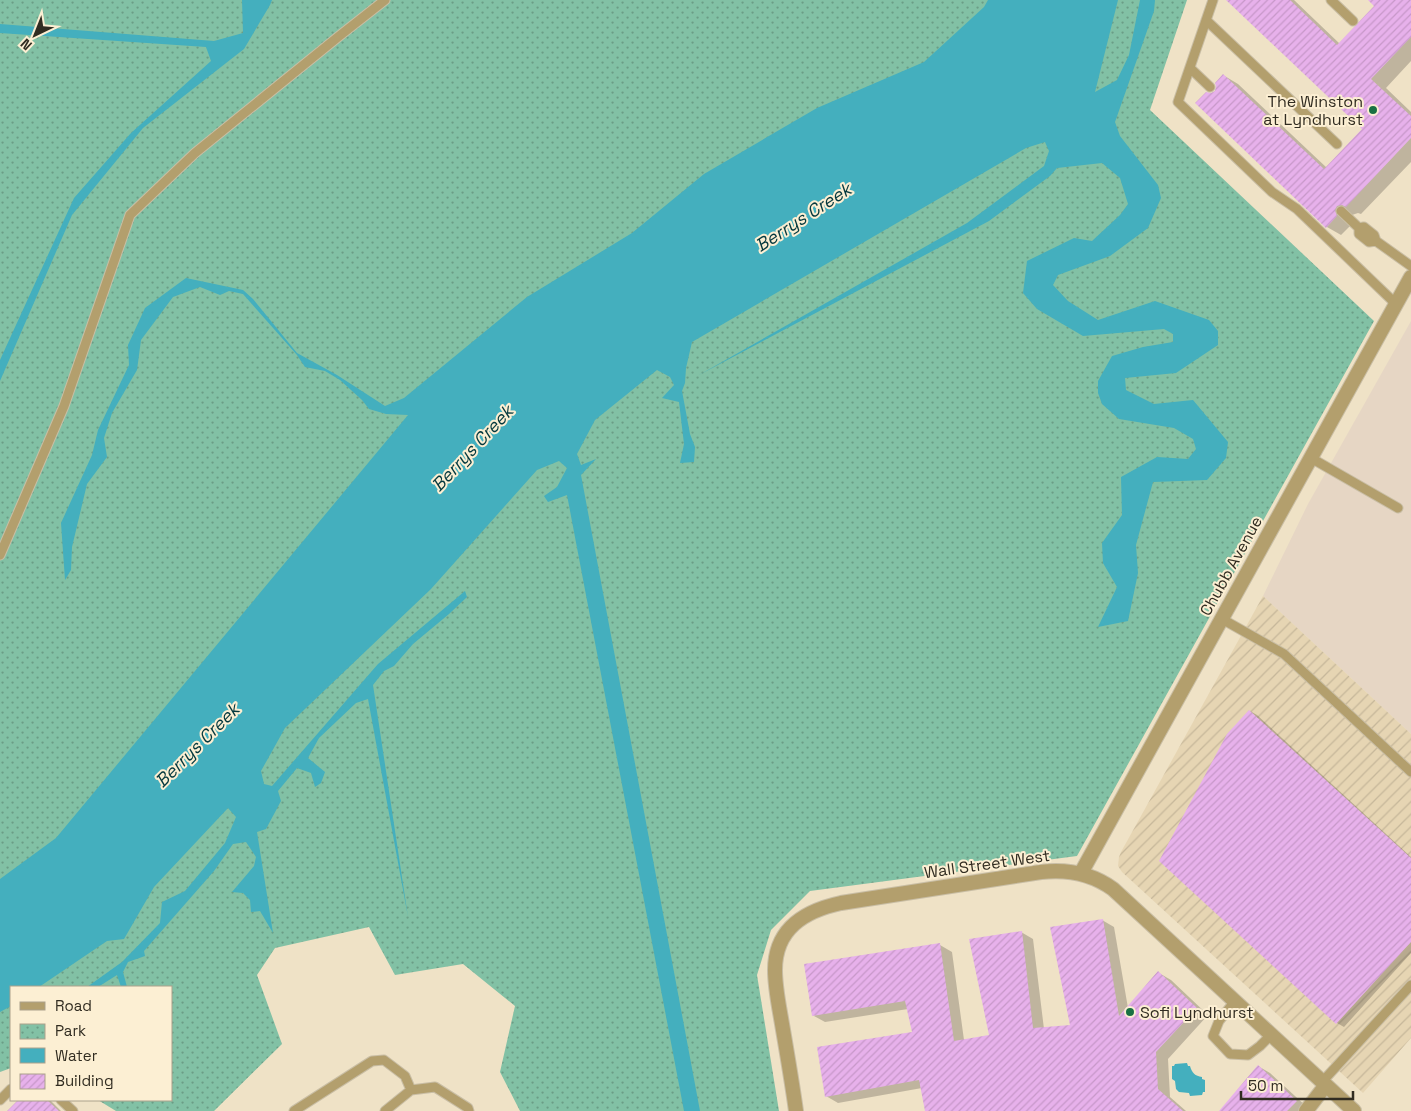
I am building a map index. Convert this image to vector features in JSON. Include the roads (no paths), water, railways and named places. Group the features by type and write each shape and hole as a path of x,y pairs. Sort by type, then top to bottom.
{"street":[{"name":"Chubb Avenue","path":"1081,873 1411,277"},
{"name":"Wall Street West","path":"796,1111 775,972 778,949 787,933 798,920 814,910 841,903 1040,872 1060,871 1081,873 1099,880 1113,889 1354,1111"},
{"path":"1306,1111 1324,1083"}],"lane":[{"path":"0,555 64,406 130,215 195,153 385,0"},
{"path":"1213,0 1178,102 1272,192 1297,209 1396,304"},
{"path":"1331,0 1353,21"},
{"path":"1206,20 1337,144"},
{"path":"1190,68 1210,87"},
{"path":"1341,211 1359,228 1359,234 1369,242 1376,241 1411,266"},
{"path":"1311,458 1398,508"},
{"path":"1222,619 1284,654 1411,772"},
{"path":"1324,1083 1411,985"},
{"path":"1234,1001 1219,1021 1213,1036 1230,1054 1248,1055 1271,1035"},
{"path":"294,1111 372,1061 384,1060 405,1076 411,1090"},
{"path":"385,1111 411,1090 435,1087 468,1108 469,1111"},
{"path":"0,1100 10,1089"},
{"path":"63,1101 73,1111"}],"water":[{"path":"242,0 272,0 244,49 143,128 72,215 0,381 0,360 74,198 131,133 211,61 206,47 0,33 0,24 214,41 243,33"},
{"name":"Berrys Creek","path":"988,0 1118,0 1095,92 1117,80 1129,55 1140,0 1155,0 1154,11 1115,122 1120,136 1158,185 1161,198 1148,228 1110,256 1058,275 1053,285 1068,301 1098,320 1155,301 1209,320 1218,331 1218,345 1176,373 1125,378 1126,390 1154,404 1193,400 1228,442 1226,458 1207,480 1153,482 1136,545 1138,573 1128,621 1098,627 1117,587 1103,563 1102,543 1122,515 1121,477 1157,457 1188,459 1196,449 1193,439 1174,428 1119,419 1102,404 1098,393 1098,381 1112,356 1143,347 1173,342 1173,334 1164,329 1083,336 1037,309 1023,293 1027,261 1074,238 1092,241 1120,215 1128,204 1120,178 1102,163 1057,168 1050,176 989,221 699,375 967,223 1044,166 1049,151 1045,142 1026,148 692,342 682,391 690,434 695,447 694,462 680,463 684,444 679,402 662,398 674,385 670,377 657,370 595,420 577,454 581,465 596,459 581,475 700,1111 684,1111 567,495 548,502 544,496 557,487 567,468 559,461 537,470 431,589 285,728 261,771 264,784 272,786 378,664 465,591 467,597 413,644 394,666 384,671 373,685 408,917 368,699 356,703 319,738 308,758 325,772 321,783 315,787 311,773 297,768 278,791 281,801 266,829 257,832 273,933 260,911 251,912 250,900 243,893 232,892 254,866 256,857 246,842 233,844 214,871 144,951 145,956 128,962 123,972 127,986 121,986 117,975 100,986 88,986 122,962 160,923 162,902 185,891 225,843 236,817 228,808 154,887 124,939 107,941 40,986 10,986 10,1007 0,1012 0,879 56,838 408,415 386,414 369,409 340,380 325,371 305,367 297,355 243,294 229,291 220,295 200,287 173,297 141,340 137,370 112,413 104,438 107,457 87,484 72,547 71,570 65,580 61,523 92,455 98,430 129,365 128,345 145,308 186,278 243,290 253,299 297,353 337,375 385,406 404,398 527,297 632,233 704,174 817,108 924,62 984,7"},
{"path":"1187,1063 1194,1074 1205,1080 1205,1092 1202,1095 1190,1096 1189,1093 1179,1092 1176,1089 1175,1081 1172,1079 1172,1066"}],"place":[{"name":"The Winston at Lyndhurst","path":"1373,110"},
{"name":"Sofi Lyndhurst","path":"1130,1012"}]}
